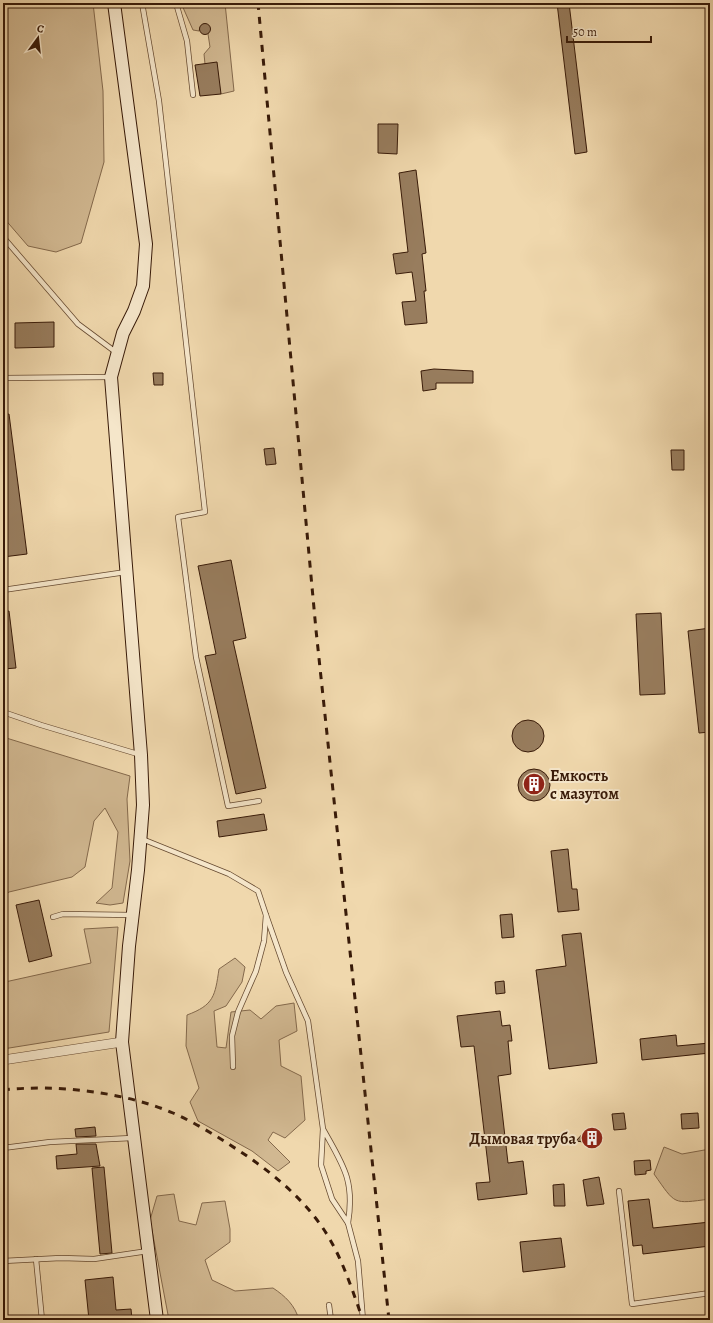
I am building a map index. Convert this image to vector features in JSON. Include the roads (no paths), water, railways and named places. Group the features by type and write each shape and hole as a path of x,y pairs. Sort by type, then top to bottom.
{"street":[{"path":"114,3 146,244 142,286 117,353 111,377 140,755 142,805 122,1042 157,1320"},
{"path":"3,1060 122,1042"}],"lane":[{"path":"142,3 159,101 205,512 178,516 196,657 228,806 259,801"},
{"path":"176,3 187,41 193,95"},
{"path":"3,237 78,324 117,353"},
{"path":"3,378 111,377"},
{"path":"3,590 126,572"},
{"path":"3,712 140,755"},
{"path":"140,839 229,874 258,891 286,972 308,1021 323,1129 321,1165 332,1199 348,1223 358,1261 363,1320"},
{"path":"53,917 63,914 132,915"},
{"path":"233,1067 232,1036 238,1012 256,971 264,941 266,915"},
{"path":"323,1129 350,1183 351,1203 348,1223"},
{"path":"3,1148 50,1142 134,1138"},
{"path":"619,1191 632,1304 710,1293"},
{"path":"3,1261 36,1259 94,1259 148,1252"},
{"path":"36,1259 42,1320"},
{"path":"328,1305 331,1320"}],"railway":[{"path":"258,3 316,630 389,1320"},
{"path":"3,1090 23,1088 67,1089 90,1091 134,1100 182,1117 227,1143 275,1177 304,1204 320,1224 340,1258 363,1320"}],"place":[{"name":"Емкость с мазутом","path":"534,784"},
{"name":"Дымовая труба","path":"592,1138"}]}
